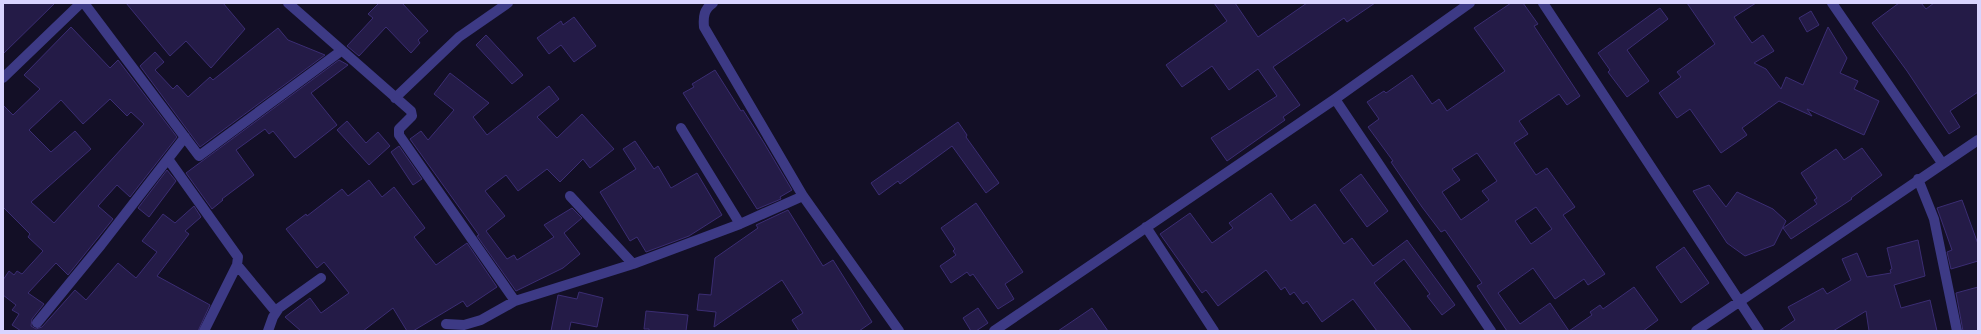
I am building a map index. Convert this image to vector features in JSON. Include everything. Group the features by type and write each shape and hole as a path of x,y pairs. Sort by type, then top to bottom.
{"street":[{"path":"3,78 81,3"},
{"path":"84,3 199,156 342,51"},
{"path":"288,3 413,113 399,129 399,135 515,301"},
{"path":"395,98 459,37 508,3"},
{"path":"713,3 703,15 704,27 803,196 900,331"},
{"path":"994,331 1335,99 1470,3"},
{"path":"1543,3 1759,331"},
{"path":"1832,3 1942,163"},
{"path":"1335,99 1491,331"},
{"path":"681,128 740,224"},
{"path":"37,323 101,245 185,137"},
{"path":"1696,331 1739,300 1978,140"},
{"path":"168,159 233,247 238,257 237,265 204,331"},
{"path":"1918,179 1934,219 1957,331"},
{"path":"570,196 633,264"},
{"path":"446,324 464,326 482,320 515,301 633,264 740,224 803,196"},
{"path":"1146,227 1214,331"},
{"path":"237,265 276,312"},
{"path":"268,331 279,308 321,278"}],"building":[{"path":"3,3 55,3 3,54"},
{"path":"126,3 223,3 245,29 211,68 186,41 170,56"},
{"path":"379,3 402,3 428,31 418,40 420,43 411,53 386,27 359,56 347,46 373,18 368,14"},
{"path":"1214,3 1235,3 1258,37 1307,3 1375,3 1347,22 1344,18 1273,67 1300,105 1283,117 1285,120 1227,161 1211,138 1277,96 1258,69 1229,90 1212,66 1182,87 1166,65 1227,21"},
{"path":"1511,3 1523,3 1538,24 1534,26 1580,96 1567,105 1559,94 1519,121 1528,134 1514,143 1536,175 1547,168 1575,207 1563,215 1605,274 1588,285 1584,279 1555,299 1533,268 1498,293 1520,324 1550,303 1569,331 1507,331 1477,286 1482,283 1445,230 1441,232 1422,207 1391,162 1393,161 1368,127 1379,119 1367,102 1384,91 1386,93 1412,75 1432,104 1439,99 1447,111 1505,71 1474,28","holes":["1477,153 1497,181 1482,191 1489,200 1461,220 1442,192 1460,180 1452,169","1536,207 1552,229 1531,244 1515,221"]},
{"path":"1687,3 1756,3 1734,17 1752,43 1763,35 1774,51 1754,63 1766,69 1781,89 1786,77 1803,85 1828,27 1847,58 1840,73 1858,81 1854,89 1879,101 1864,135 1807,109 1812,116 1779,101 1742,128 1747,135 1721,153 1690,109 1677,118 1659,93 1681,77 1677,72 1715,44"},
{"path":"1899,3 1921,3 1926,9 1934,3 1978,3 1978,92 1950,111 1960,127 1949,134 1907,71 1872,23"},
{"path":"1660,8 1668,19 1627,50 1649,81 1627,97 1608,72 1610,70 1598,53"},
{"path":"1811,11 1819,25 1807,32 1799,18"},
{"path":"574,17 596,46 574,62 561,45 549,54 537,38 561,21 563,25"},
{"path":"71,27 110,68 118,60 177,137 130,197 117,185 98,206 113,219 68,275 56,263 28,293 44,304 32,319 31,326 36,329 42,327 75,290 86,300 118,263 136,278 157,252 142,241 163,214 175,223 194,206 201,217 185,231 189,234 157,276 210,305 198,331 21,331 12,325 19,314 12,310 16,305 3,295 3,280 9,271 14,275 17,271 22,274 43,251 28,237 30,234 3,207 3,105 13,115 40,89 24,75","holes":["110,99 127,116 131,112 144,124 54,223 31,202 91,149 75,131 51,152 29,130 61,100 83,124"]},
{"path":"278,28 288,40 325,55 200,147 140,66 155,52 164,62 155,70 173,89 177,85 188,97 210,77 213,80"},
{"path":"486,35 523,75 512,84 476,45"},
{"path":"339,60 348,65 311,93 337,125 295,158 273,131 269,134 265,129 236,150 254,175 222,199 223,200 212,209 186,173"},
{"path":"715,70 741,111 743,110 792,190 780,197 781,199 757,209 683,93 694,87 692,84"},
{"path":"450,73 489,103 473,117 487,135 549,86 559,99 537,117 557,138 582,114 614,149 590,168 583,159 560,182 547,169 518,191 506,175 485,191 505,216 486,231 507,259 514,255 517,260 554,237 544,225 572,208 582,218 564,233 580,254 563,268 516,291 477,236 479,235 410,139 421,131 428,140 454,110 434,94"},
{"path":"347,121 366,143 378,132 390,146 369,165 337,130"},
{"path":"958,122 967,135 966,137 999,183 986,193 952,146 900,184 898,181 879,195 871,183"},
{"path":"635,141 654,169 658,166 671,188 697,173 722,215 689,236 646,252 637,237 630,241 600,192 636,169 623,149"},
{"path":"399,146 422,179 413,185 391,152"},
{"path":"1862,148 1882,175 1851,198 1852,199 1791,239 1783,228 1817,204 1814,200 1817,198 1801,173 1836,149 1844,160"},
{"path":"167,170 176,181 149,217 138,208"},
{"path":"1361,174 1388,211 1367,227 1340,190"},
{"path":"369,180 382,197 394,187 425,228 414,237 436,265 467,243 497,287 467,307 463,301 413,331 407,331 393,308 363,331 301,331 285,317 310,298 321,313 349,293 324,262 317,268 286,229 306,214 307,216 342,189 348,196"},
{"path":"1709,185 1726,207 1737,192 1773,209 1786,221 1774,245 1745,256 1727,243 1693,191"},
{"path":"1271,193 1291,221 1315,204 1344,244 1352,238 1373,266 1407,240 1455,305 1442,315 1427,296 1430,294 1404,259 1374,283 1412,331 1377,331 1353,299 1322,322 1307,301 1303,304 1294,292 1290,295 1285,287 1281,290 1266,270 1218,306 1206,290 1202,293 1160,234 1190,213 1212,243 1233,228 1229,223"},
{"path":"1962,200 1978,244 1978,261 1951,269 1947,252 1952,250 1937,208"},
{"path":"976,203 1023,272 1005,284 1014,299 998,309 973,274 970,276 967,272 951,283 940,266 956,255 953,251 955,249 941,228"},
{"path":"788,210 823,266 833,260 872,322 859,331 799,331 792,320 803,313 782,280 714,327 716,312 697,310 699,294 711,295 715,258 758,228 756,225"},
{"path":"1918,240 1925,276 1894,285 1901,308 1930,300 1937,331 1869,331 1866,311 1833,331 1779,331 1795,320 1788,307 1823,288 1827,294 1851,280 1842,259 1857,253 1867,277 1891,273 1890,270 1892,269 1887,248"},
{"path":"1684,247 1709,283 1681,303 1656,267"},
{"path":"1634,287 1658,320 1643,331 1569,331 1592,315 1590,312 1600,305 1603,309"},
{"path":"1978,287 1978,331 1963,331 1956,293"},
{"path":"579,292 603,298 597,327 571,322 569,331 551,331 558,295 577,299"},
{"path":"978,308 988,323 976,331 971,331 963,318"},
{"path":"1092,308 1108,331 1058,331"},
{"path":"646,311 688,315 686,331 649,331 649,329 644,329"}]}
